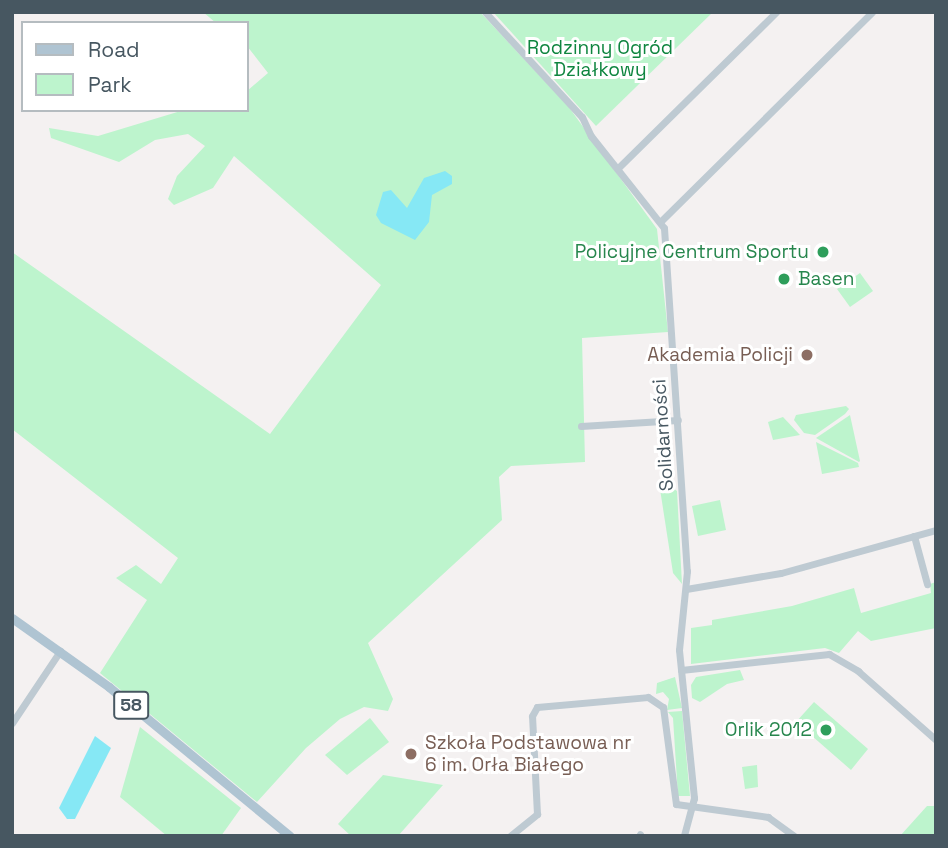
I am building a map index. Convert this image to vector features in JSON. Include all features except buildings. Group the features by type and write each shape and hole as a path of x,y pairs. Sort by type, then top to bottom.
{"main road":[{"name":"58","path":"12,618 60,651 290,836"}],"street":[{"path":"485,12 582,117 591,136 661,221 872,12"},
{"path":"618,168 776,12"},
{"name":"Solidarności","path":"661,221 678,420 686,589 679,642 692,806 684,836"},
{"path":"581,426 678,420"},
{"path":"686,589 781,573 936,530"},
{"path":"914,536 927,584"},
{"path":"12,723 60,651"},
{"path":"681,670 829,653 859,671 936,740"},
{"path":"510,836 537,814 532,716 537,707 548,703 656,699 664,711 675,802 768,817 794,836"}],"green space":[{"path":"203,12 480,12 568,106 657,229 668,332 582,338 585,462 511,466 499,477 502,520 368,643 393,699 388,711 364,707 340,719 306,748 257,802 100,673 147,600 116,578 136,565 161,584 178,558 12,429 12,252 270,434 381,285 234,156 213,188 174,205 168,199 177,176 205,146 188,134 155,140 119,162 51,138 49,128 98,136 177,112 248,112 248,90 268,73 248,47 248,21 214,21"},
{"name":"Rodzinny Ogród Działkowy","path":"493,12 713,12 596,126"},
{"path":"860,273 873,291 850,307 837,289"},
{"path":"846,406 849,409 845,414 815,435 804,433 794,420 796,415"},
{"path":"850,415 860,461 859,462 816,438"},
{"path":"783,417 800,435 773,440 768,422"},
{"path":"816,442 858,463 859,467 822,474"},
{"path":"670,486 677,491 682,584 673,573 660,489"},
{"path":"720,500 726,530 698,536 692,506"},
{"path":"936,582 936,628 871,641 858,631 839,653 825,648 691,664 691,628 712,625 712,620 792,606 854,588 861,613 931,593 930,584"},
{"path":"740,670 744,680 727,684 700,702 692,698 691,685 696,677"},
{"path":"675,677 682,708 667,710 669,699 663,692 656,694 657,683"},
{"name":"Orlik 2012","path":"814,702 868,749 851,770 796,722"},
{"path":"682,711 690,796 678,796 673,718 668,712"},
{"path":"370,718 389,742 347,775 325,755"},
{"path":"140,727 241,808 221,836 167,836 120,797"},
{"path":"757,765 758,787 745,789 742,767"},
{"path":"383,775 443,785 398,836 351,836 338,824"},
{"path":"927,806 936,806 936,836 900,836"}],"water":[{"path":"445,171 452,176 452,184 432,195 429,222 415,240 381,223 376,215 383,192 391,190 407,208 424,178"},
{"path":"95,736 111,748 75,819 67,819 59,808"}],"place":[{"name":"Policyjne Centrum Sportu","path":"823,252"},
{"name":"Basen","path":"784,279"},
{"name":"Akademia Policji","path":"807,355"},
{"name":"Orlik 2012","path":"826,730"},
{"name":"Szkoła Podstawowa nr 6 im. Orła Białego","path":"411,754"}]}
